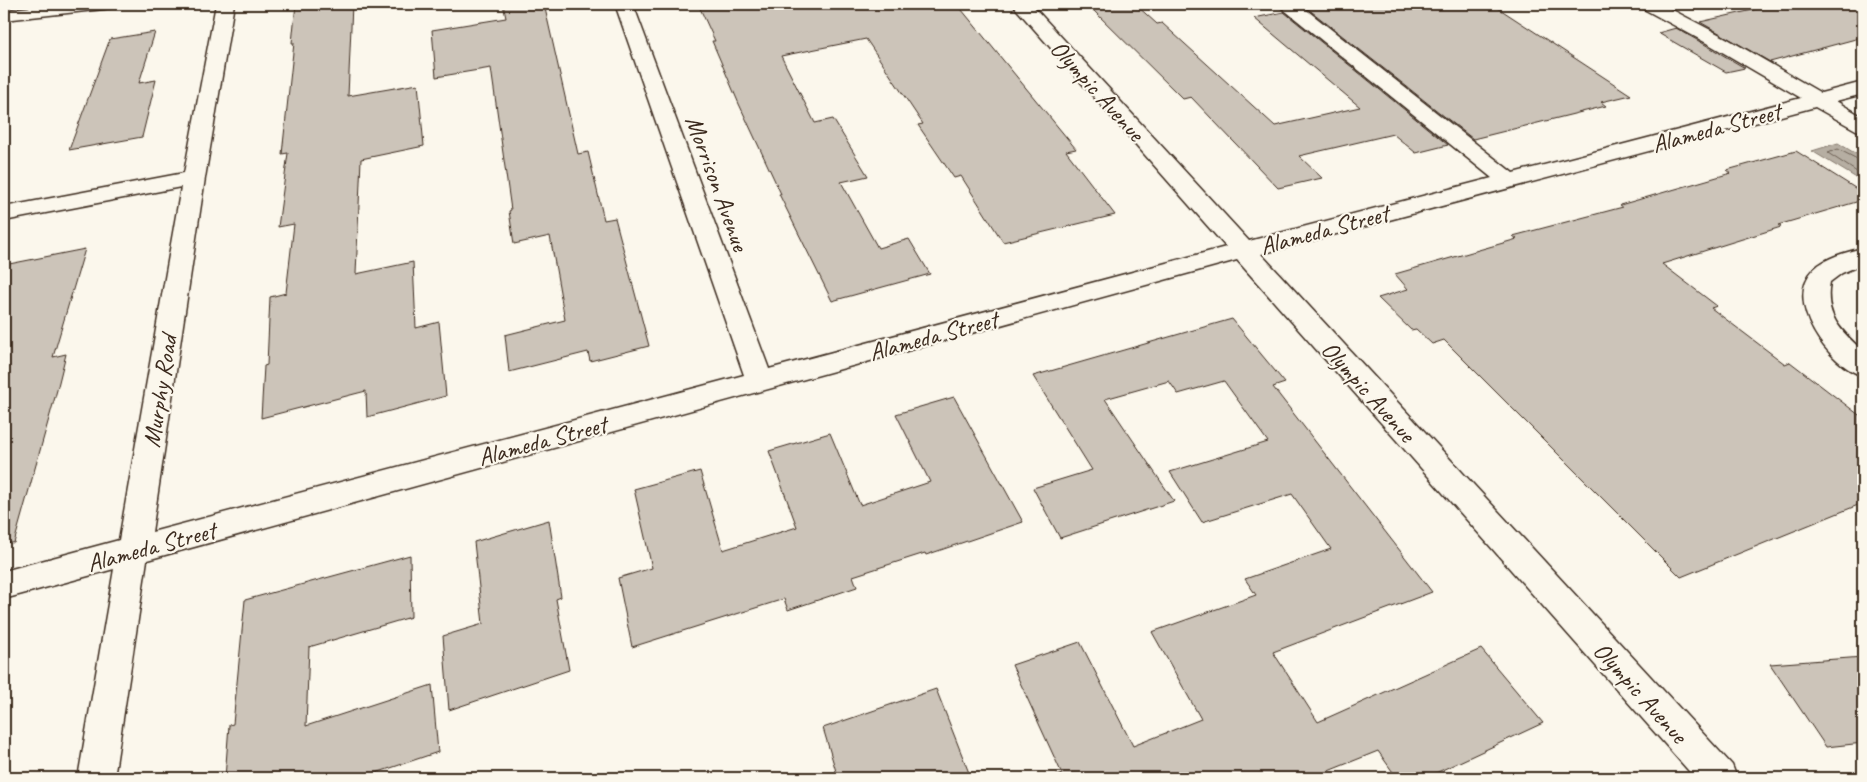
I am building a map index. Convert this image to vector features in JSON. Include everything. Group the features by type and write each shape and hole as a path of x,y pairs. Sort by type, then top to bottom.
{"street":[{"path":"4,15 104,4"},
{"name":"Murphy Road","path":"96,778 194,178 225,4"},
{"name":"Morrison Avenue","path":"624,4 760,382"},
{"name":"Olympic Avenue","path":"1021,4 1719,778"},
{"path":"1288,4 1509,181"},
{"path":"1648,4 1719,42 1863,126"},
{"name":"Alameda Street","path":"4,585 1242,251 1863,88"},
{"path":"4,214 194,178"},
{"path":"1863,256 1836,265 1819,279 1814,300 1821,322 1846,352 1863,366"}],"water":[{"path":"1838,143 1863,158 1863,182 1812,151"}],"building":[{"path":"296,4 352,4 348,96 418,84 424,146 361,159 356,274 413,262 416,328 439,322 446,396 367,417 366,391 261,418 264,366 267,365 270,297 286,293 294,224 278,227 288,153 282,154 294,43 292,43"},
{"path":"503,4 544,4 578,154 588,152 604,220 615,218 649,346 590,361 588,352 509,372 505,335 565,320 550,236 514,244 491,68 436,77 432,30 506,18"},
{"path":"698,4 957,4 1076,149 1066,151 1115,215 1003,242 961,176 954,178 918,125 923,124 866,39 781,56 815,123 833,119 868,176 841,182 878,248 909,239 930,274 832,301 779,194 781,194 739,104 712,41 715,41"},
{"path":"1087,4 1135,4 1157,24 1162,23 1275,126 1360,107 1254,18 1284,12 1448,145 1416,153 1393,134 1299,156 1322,178 1278,188 1191,97 1183,99"},
{"path":"1326,4 1492,4 1631,95 1601,102 1606,106 1473,139 1307,8"},
{"path":"1779,4 1863,4 1863,37 1770,62 1700,22"},
{"path":"1676,28 1745,68 1726,72 1658,33"},
{"path":"155,32 139,83 156,80 142,137 69,150 110,39"},
{"path":"1796,151 1863,193 1863,200 1778,225 1781,227 1662,264 1717,306 1711,308 1785,364 1790,362 1863,418 1863,503 1681,577 1444,340 1432,344 1416,329 1411,330 1378,298 1408,289 1395,274 1517,239 1513,236 1623,207 1620,205 1731,173 1727,170"},
{"path":"85,249 53,357 66,354 57,390 14,543 4,542 4,265"},
{"path":"1232,319 1285,383 1273,387 1432,592 1273,652 1318,722 1481,649 1543,723 1425,778 1397,778 1378,751 1311,778 1056,778 1056,776 1062,774 1012,665 1080,642 1133,746 1201,719 1152,632 1256,595 1245,579 1331,549 1292,494 1202,522 1170,472 1268,442 1224,381 1178,394 1169,381 1105,399 1174,501 1060,538 1033,488 1092,470 1033,376"},
{"path":"954,397 1023,522 926,555 925,553 853,576 857,587 788,610 784,599 632,647 618,578 652,568 634,489 700,471 723,550 797,527 769,451 830,433 860,505 930,482 896,414"},
{"path":"549,520 561,597 556,599 569,670 449,710 443,636 483,624 474,542"},
{"path":"410,555 411,617 309,647 306,726 432,685 438,752 361,778 225,778 229,725 233,724 245,600"},
{"path":"1863,657 1863,743 1826,747 1770,664"},
{"path":"936,689 971,778 838,778 823,728"}]}
